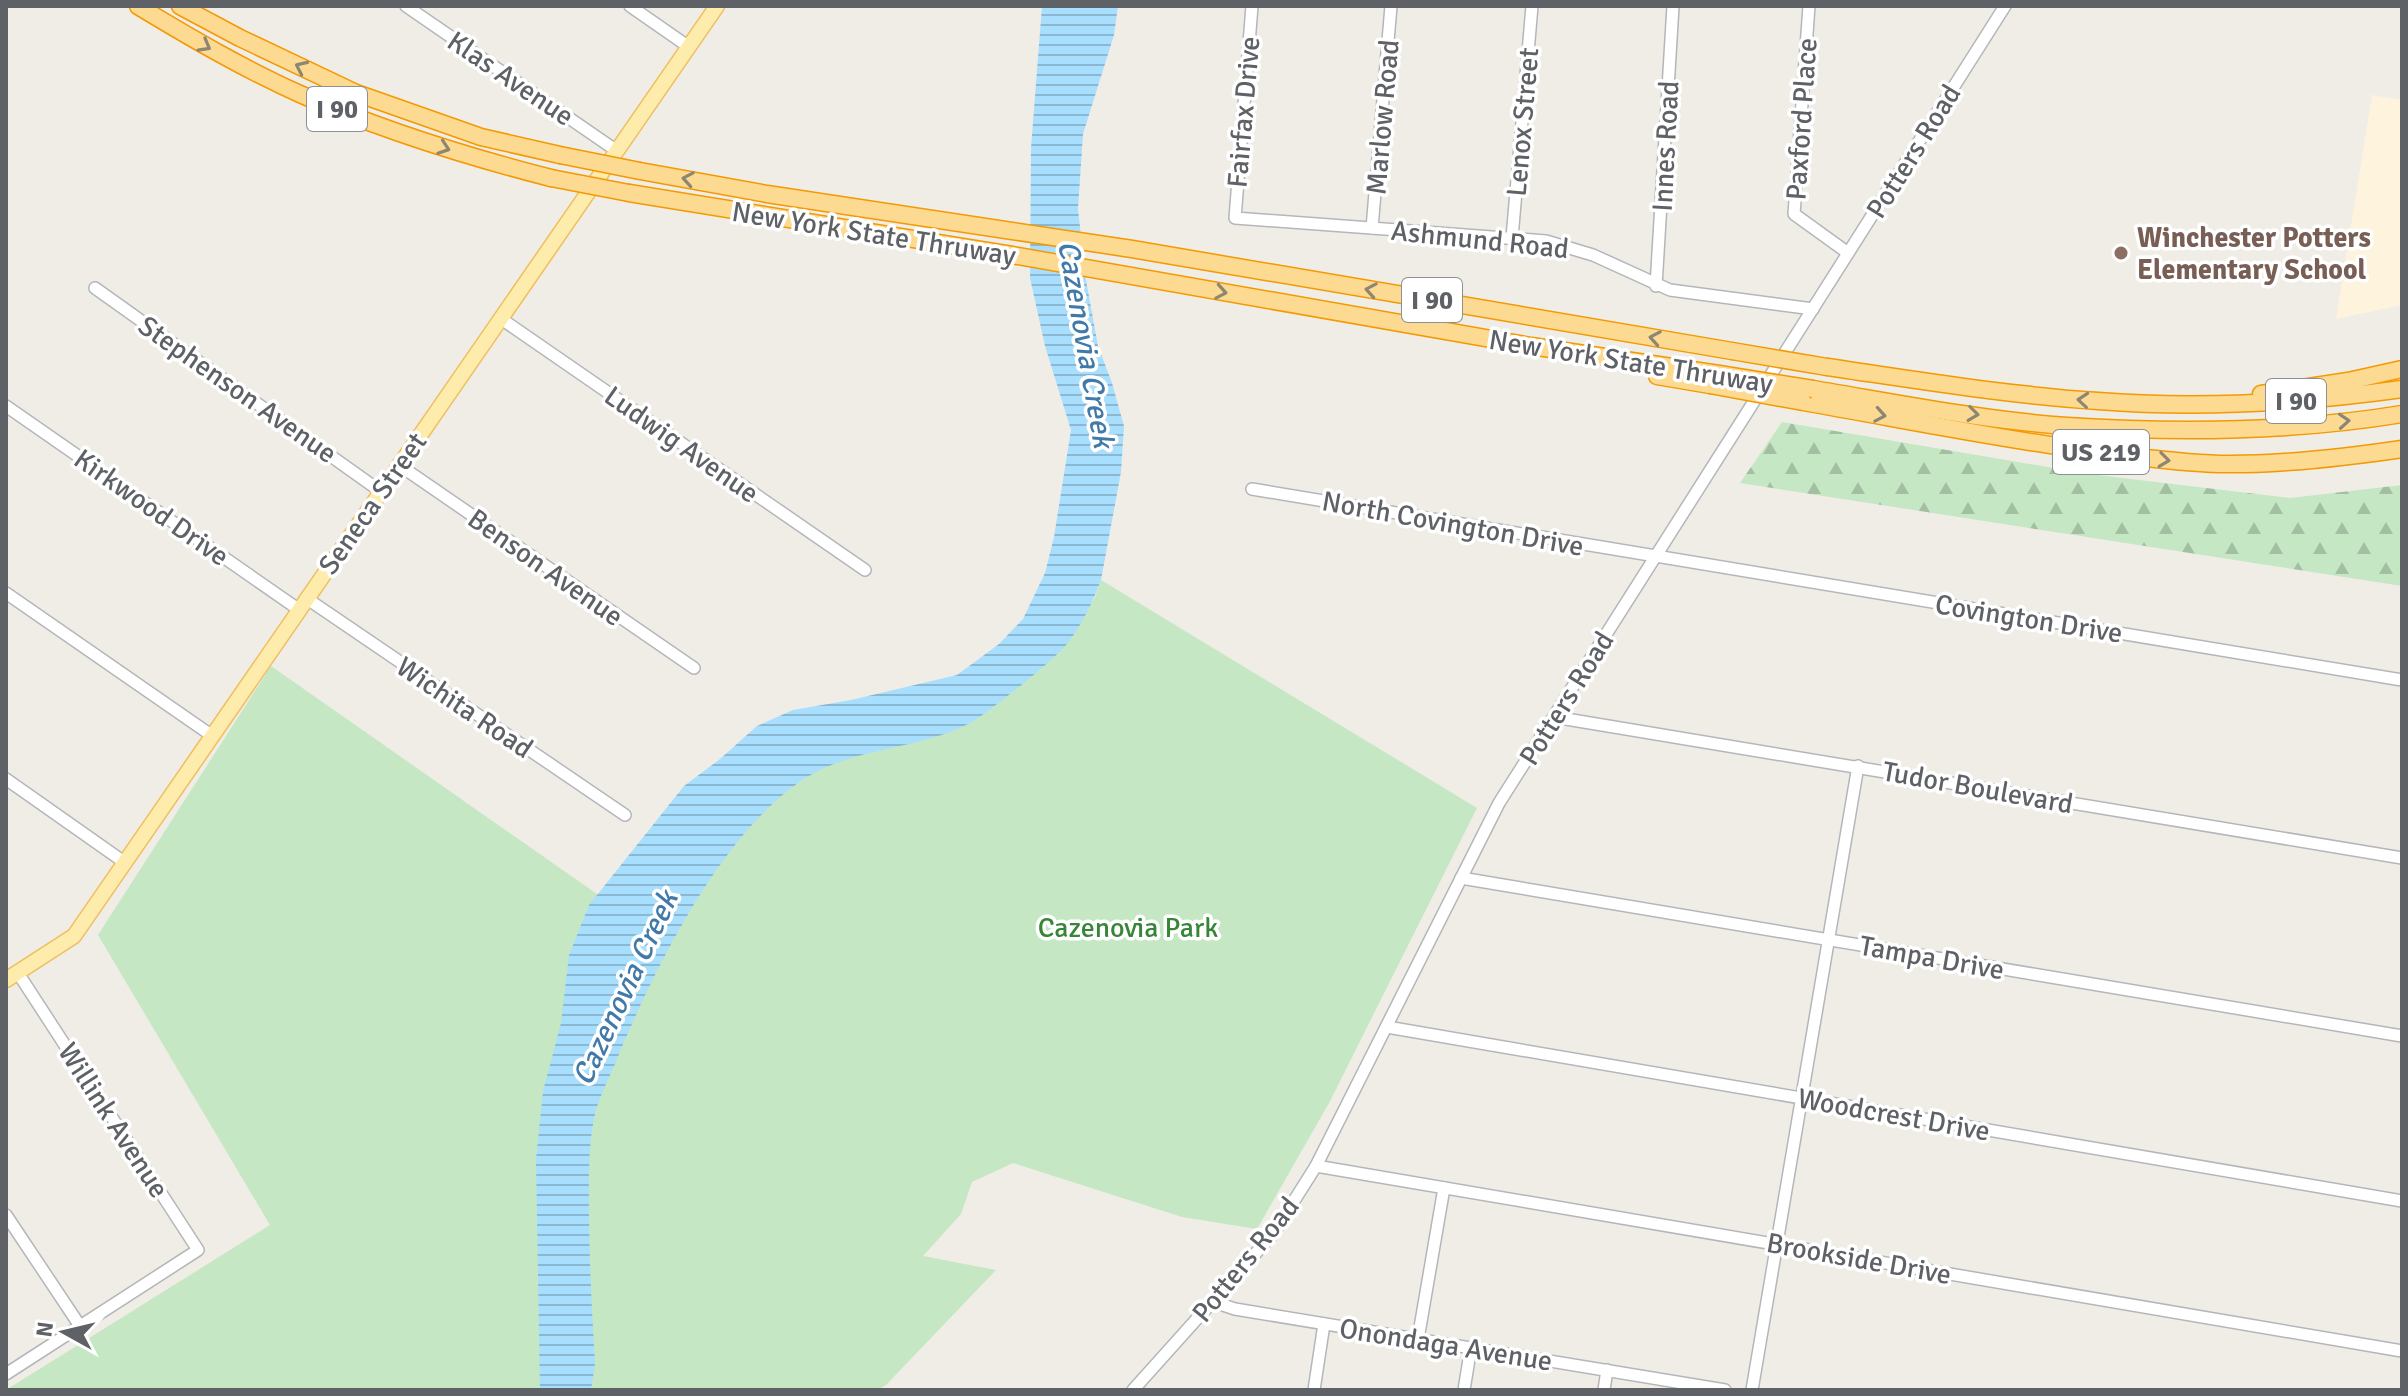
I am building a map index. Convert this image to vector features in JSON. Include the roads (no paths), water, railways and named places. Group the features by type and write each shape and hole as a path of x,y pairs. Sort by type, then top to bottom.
{"highway":[{"name":"New York State Thruway","path":"138,6 208,48 301,94 468,157 551,178 1531,346"},
{"name":"New York State Thruway","path":"180,6 356,93 481,137 640,171 1132,249 1827,367 2008,393 2188,405 2320,400 2402,389"},
{"name":"US 219","path":"1531,346 1572,361 1714,379 2057,446 2172,461 2220,464 2331,460 2402,449"},
{"path":"2188,405 2348,381 2402,369"},
{"name":"New York State Thruway","path":"1808,395 2065,426 2242,427 2402,414"}],"main road":[{"name":"Seneca Street","path":"12,976 74,936 717,6"}],"street":[{"name":"Klas Avenue","path":"406,6 617,151"},
{"path":"630,6 689,47"},
{"name":"Fairfax Drive","path":"1235,218 1252,6"},
{"name":"Marlow Road","path":"1372,228 1391,6"},
{"name":"Lenox Street","path":"1512,238 1532,6"},
{"name":"Innes Road","path":"1656,286 1673,6"},
{"name":"Paxford Place","path":"1809,6 1794,214 1848,253"},
{"name":"Potters Road","path":"1133,1390 1273,1234 1316,1166 1499,803 2005,6"},
{"name":"Ashmund Road","path":"1235,218 1512,238 1568,245 1656,286 1680,292 1813,309"},
{"name":"Stephenson Avenue","path":"95,288 380,491"},
{"name":"Ludwig Avenue","path":"500,318 865,570"},
{"name":"Kirkwood Drive","path":"6,406 302,603"},
{"name":"Benson Avenue","path":"399,465 694,668"},
{"name":"North Covington Drive","path":"1252,489 1655,557"},
{"name":"Covington Drive","path":"1655,557 2402,680"},
{"path":"6,593 211,735"},
{"name":"Wichita Road","path":"302,603 625,815"},
{"name":"Tudor Boulevard","path":"1554,717 2402,858"},
{"path":"1752,1390 1858,766"},
{"path":"6,779 124,862"},
{"name":"Tampa Drive","path":"1461,878 2402,1036"},
{"name":"Willink Avenue","path":"12,976 198,1250 80,1326"},
{"name":"Woodcrest Drive","path":"1387,1027 2402,1201"},
{"name":"Brookside Drive","path":"1316,1166 2402,1351"},
{"path":"1418,1339 1444,1188"},
{"path":"6,1215 80,1326 6,1374"},
{"name":"Onondaga Avenue","path":"1214,1302 1235,1309 1725,1390"},
{"path":"1314,1390 1324,1324"},
{"path":"1464,1390 1471,1347"},
{"path":"1604,1390 1607,1370"}],"water":[{"name":"Cazenovia Creek","path":"1042,6 1118,6 1114,35 1083,134 1078,209 1098,346 1124,426 1121,472 1101,580 1086,614 1067,644 989,710 950,732 855,757 818,771 785,793 754,823 725,859 698,898 651,982 596,1110 589,1170 595,1364 591,1390 540,1390 536,1160 543,1091 561,1023 569,955 589,905 684,786 757,726 793,710 957,675 999,644 1023,619 1045,573 1054,537 1071,430 1045,346 1030,278 1031,148"}],"place":[{"name":"Winchester Potters Elementary School","path":"2121,253"}],"park label":[{"name":"Cazenovia Park","path":"1128,927"}]}
